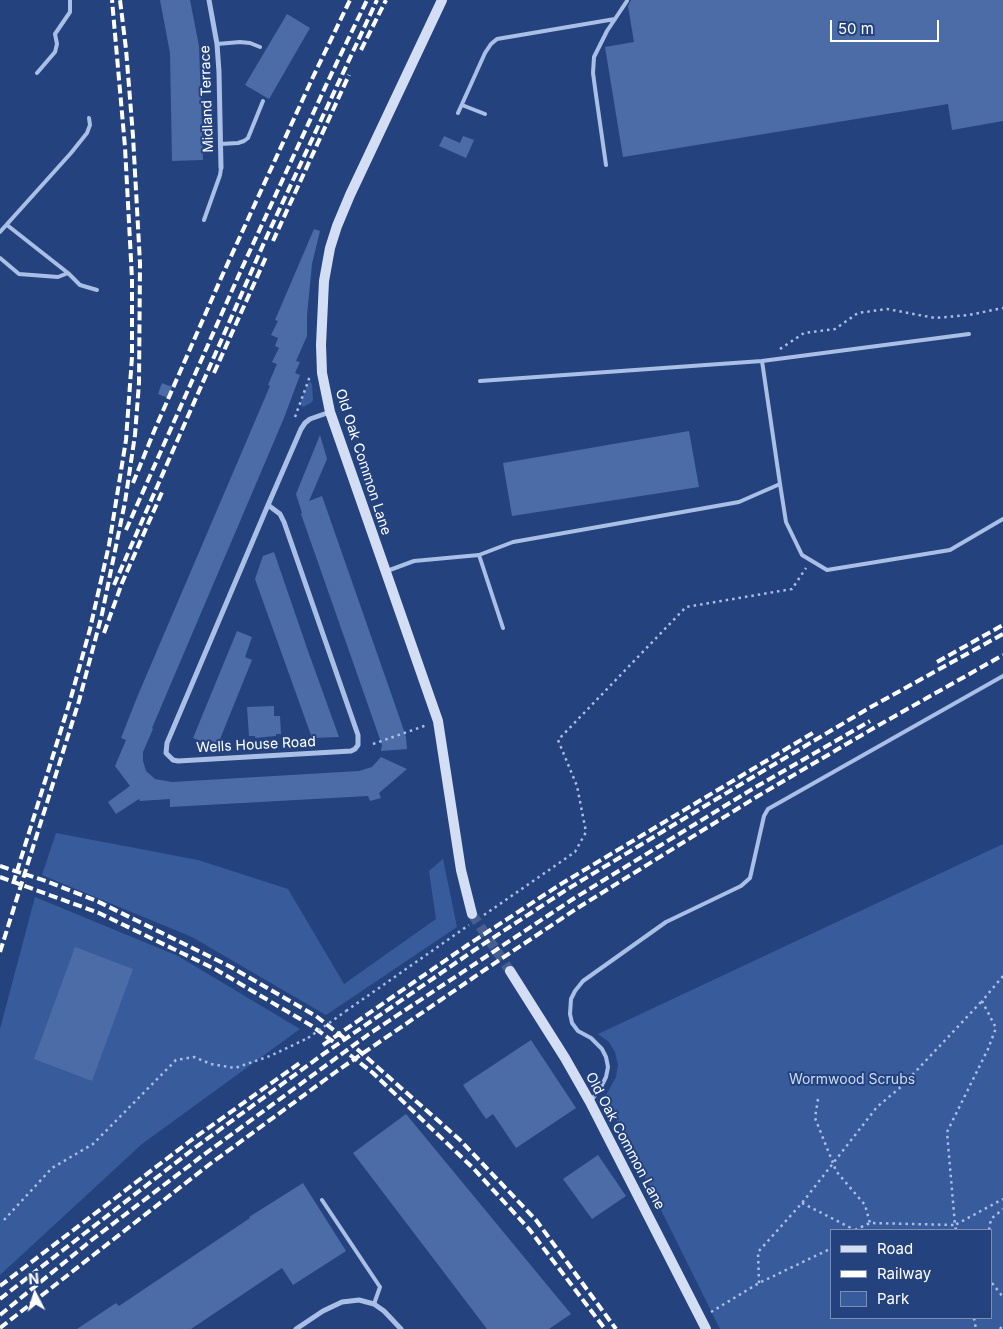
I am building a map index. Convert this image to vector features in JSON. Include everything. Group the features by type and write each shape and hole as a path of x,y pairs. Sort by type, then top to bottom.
{"street":[{"name":"Midland Terrace","path":"209,0 218,44 221,168"},
{"name":"Old Oak Common Lane","path":"442,0 350,195 330,248 324,281 321,345 322,373 330,412 438,720 461,870 472,914"},
{"name":"Wells House Road","path":"268,505 277,511 284,522 358,735 358,745 351,751 173,760 166,753 167,744 268,505 305,423 330,412"},
{"name":"Old Oak Common Lane","path":"510,971 565,1058 590,1102 706,1329"},
{"path":"296,1329 323,1311 342,1302 358,1300 374,1304 384,1311 401,1329"}],"lane":[{"path":"37,73 55,52 57,44 55,34 70,12 70,0"},
{"path":"606,166 593,73 594,57 607,31 628,1"},
{"path":"458,113 485,53 491,44 498,40 615,20"},
{"path":"218,44 240,42 260,47"},
{"path":"220,144 238,143 248,138 263,101"},
{"path":"462,105 485,114"},
{"path":"0,232 87,133 90,125 89,118"},
{"path":"204,220 221,168"},
{"path":"7,225 68,273 80,285 97,290"},
{"path":"0,258 19,274 58,277 68,273"},
{"path":"480,380 762,361 969,334"},
{"path":"762,361 786,522 802,555 811,561 827,570 950,550 1003,519"},
{"path":"385,571 414,561 479,555 514,542 739,502 780,484"},
{"path":"479,555 503,628"},
{"path":"590,1102 602,1085 608,1067 602,1049 591,1038 578,1031 572,1023 570,1014 571,999 583,981 666,922 742,886 750,878 764,816 768,809 1003,676"},
{"path":"322,1200 380,1287 374,1304"}],"path":[{"path":"762,361 804,334 835,329 858,313 887,309 935,318 969,315 1003,308"},
{"path":"295,417 310,376"},
{"path":"4,1220 52,1168 94,1144 176,1060 194,1057 210,1064 235,1068 270,1056 308,1038 575,852 586,832 585,823 577,786 558,740 686,607 792,589 811,561"},
{"path":"373,744 426,725"},
{"path":"759,1283 758,1252 802,1202 877,1108 902,1086 1003,976"},
{"path":"956,1229 946,1132 988,1049 996,1028 982,1001"},
{"path":"818,1099 815,1118 836,1171 865,1206 870,1223"},
{"path":"857,1229 870,1223 955,1225 1003,1199"},
{"path":"802,1202 853,1229"},
{"path":"989,1229 991,1219 1003,1209"},
{"path":"700,1317 712,1312 759,1283 830,1249"},
{"path":"993,1284 1003,1297"},
{"path":"1000,1329 1003,1325"}],"green space":[{"path":"310,382 312,384 313,400 303,407 300,404"},
{"path":"56,833 198,860 288,889 344,984 436,919 429,871 443,859 457,927 326,1015 192,937 42,875"},
{"name":"Wormwood Scrubs","path":"1003,844 1003,1329 720,1329 605,1097 616,1077 618,1065 615,1052 609,1042 598,1034"},
{"path":"35,897 178,956 300,1029 142,1144 0,1275 0,1029"}],"building":[{"path":"160,0 190,0 199,46 203,160 172,161 170,53"},
{"path":"631,0 1003,0 1003,121 952,130 948,104 623,157 605,47 634,42 628,6"},
{"path":"287,14 310,28 269,99 245,85"},
{"path":"444,136 460,143 463,136 474,140 466,158 439,146"},
{"path":"314,229 320,231 312,264 307,336 296,361 300,362 295,373 300,375 284,418 152,728 143,752 143,761 146,771 155,779 172,782 359,771 372,767 381,757 407,769 379,793 381,798 370,801 368,796 170,807 170,799 140,801 139,799 116,814 108,802 130,786 115,766 126,740 121,738 270,386 268,385 277,364 272,362 279,348 275,346 278,338 271,335 278,321 275,320"},
{"path":"162,383 172,387 168,398 158,394"},
{"path":"689,431 699,487 512,516 503,463"},
{"path":"320,435 327,459 309,501 322,496 400,719 406,737 407,749 381,751 382,745 301,514 296,494"},
{"path":"274,552 339,737 312,738 255,579 263,556"},
{"path":"237,631 252,637 245,657 252,660 218,744 210,740 209,744 193,738"},
{"path":"274,706 274,716 280,716 281,734 255,738 255,736 249,736 247,707"},
{"path":"75,947 133,969 92,1081 34,1059"},
{"path":"531,1040 576,1108 516,1148 493,1114 486,1119 463,1085"},
{"path":"406,1114 571,1314 549,1329 487,1329 353,1153"},
{"path":"598,1155 626,1196 592,1219 563,1179"},
{"path":"303,1183 346,1251 293,1285 282,1268 191,1329 77,1329 116,1303 119,1306 249,1217"}],"tunnel":[{"path":"472,914 510,971"}],"railway":[{"path":"13,884 70,701 90,629 109,545 126,440 132,357 132,279 125,147 112,0"},
{"path":"0,952 79,701 102,614 125,502 135,435 139,383 140,263 133,136 120,0"},
{"path":"133,483 222,276 350,0"},
{"path":"126,530 242,268 367,0"},
{"path":"114,585 267,236 377,0"},
{"path":"361,50 386,0"},
{"path":"273,241 349,75"},
{"path":"214,373 266,257"},
{"path":"104,633 122,583 163,490"},
{"path":"937,662 1003,625"},
{"path":"0,1299 196,1147 322,1055 473,951 566,890 748,780 869,708 1003,634"},
{"path":"0,1328 210,1164 337,1071 486,969 576,909 758,796 1003,655"},
{"path":"0,1315 93,1239 202,1156 369,1034 573,899 754,788 870,721"},
{"path":"323,1045 469,944 561,884 816,731"},
{"path":"0,866 46,881 97,901 231,967 316,1016 344,1038"},
{"path":"0,877 99,913 215,969 312,1026 335,1043"},
{"path":"357,1049 460,1140 536,1220 616,1329"},
{"path":"350,1055 373,1073 473,1168 529,1229 605,1329"},
{"path":"0,1286 190,1141 301,1062"}]}
